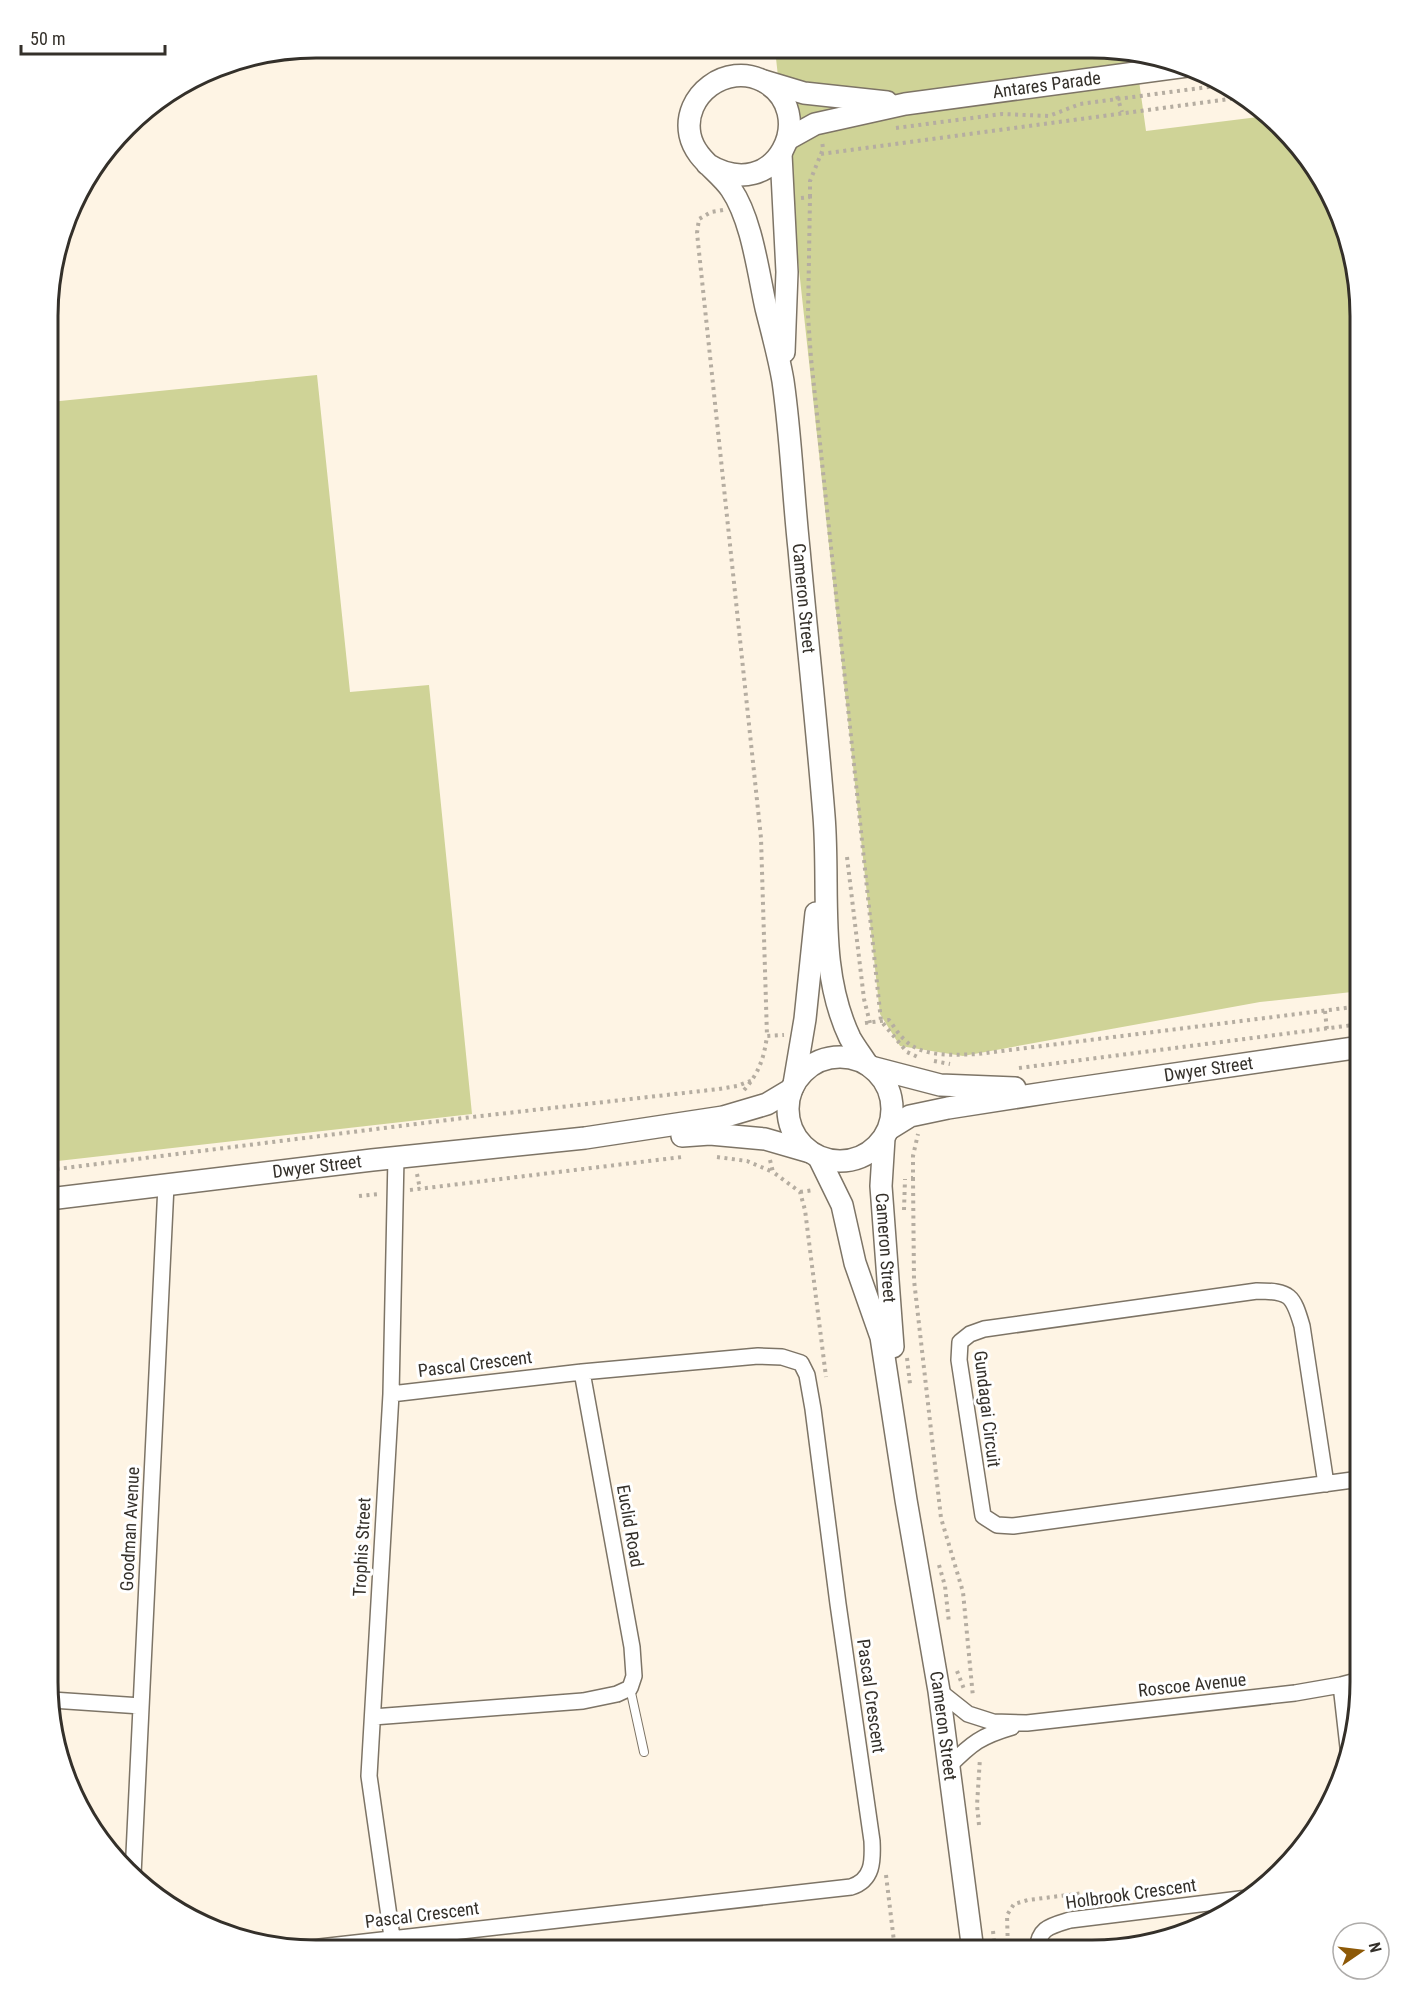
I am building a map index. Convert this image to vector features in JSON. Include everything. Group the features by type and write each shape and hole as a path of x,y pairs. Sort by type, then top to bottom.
{"street":[{"name":"Antares Parade","path":"784,147 815,124 905,104 1150,65"},
{"path":"732,76 754,78 763,81 776,92 786,106 789,122 784,147 769,166 754,174 737,176 721,172 707,164 696,151 690,135 689,119 694,104 704,90 717,81 732,76"},
{"name":"Antares Parade","path":"754,78 804,93 905,104"},
{"name":"Cameron Street","path":"784,147 787,272 783,380 824,820 828,948 833,989 851,1038 869,1066"},
{"name":"Cameron Street","path":"707,164 731,189 746,223 783,380"},
{"name":"Cameron Street","path":"793,1088 808,995 824,820"},
{"name":"Dwyer Street","path":"887,1134 910,1116 1058,1090 1350,1054"},
{"path":"854,1058 869,1066 881,1077 889,1089 892,1116 887,1134 875,1149 862,1157 841,1162 815,1155 798,1140 790,1124 788,1106 793,1088 807,1069 826,1059 854,1058"},
{"name":"Dwyer Street","path":"869,1066 940,1085 1058,1090"},
{"name":"Dwyer Street","path":"58,1198 396,1157 585,1138 723,1117 767,1104 793,1088"},
{"name":"Dwyer Street","path":"585,1138 710,1134 765,1139 815,1155"},
{"name":"Cameron Street","path":"887,1134 881,1186 906,1500"},
{"name":"Cameron Street","path":"815,1155 842,1205 855,1263 880,1337 939,1691 972,1940"},
{"name":"Trophis Street","path":"392,1937 369,1776 390,1394 396,1157"},
{"name":"Goodman Avenue","path":"134,1864 166,1185"},
{"name":"Gundagai Circuit","path":"1326,1484 1302,1326 1296,1303 1285,1294 1274,1291 1257,1292 984,1329 970,1334 960,1342 959,1360 983,1516 997,1525 1013,1526 1326,1484 1350,1480"},
{"name":"Pascal Crescent","path":"370,1940 851,1887 865,1880 873,1860 813,1409 807,1375 801,1363 782,1358 758,1356 582,1372 390,1394"},
{"name":"Euclid Road","path":"582,1372 633,1654 634,1676 630,1688"},
{"name":"Roscoe Avenue","path":"1027,1723 1294,1693 1350,1683"},
{"path":"1341,1685 1346,1731"},
{"path":"372,1717 583,1701 617,1694 630,1688"},
{"path":"939,1691 968,1714 993,1722 1027,1723"},
{"path":"59,1700 141,1706"},
{"path":"949,1766 978,1740 996,1731 1027,1723"},
{"name":"Holbrook Crescent","path":"1037,1940 1048,1926 1070,1920 1231,1900"}],"lane":[{"name":"Euclid Road","path":"630,1688 644,1752"}],"path":[{"path":"889,129 1002,114 1049,116 1080,104 1209,87"},
{"path":"821,154 1231,99"},
{"path":"822,145 830,142"},
{"path":"785,200 810,197 808,316 811,358 881,1021 907,1052 921,1058"},
{"path":"739,207 711,212 699,219 697,233 761,838 767,1036"},
{"path":"881,1021 889,1020 905,1041 922,1049 947,1056 1350,1007"},
{"path":"1325,1010 1327,1028"},
{"path":"1011,1069 1350,1025"},
{"path":"932,1060 954,1065"},
{"path":"58,1169 472,1117 719,1089 753,1080"},
{"path":"359,1196 693,1156"},
{"path":"715,1156 747,1161 773,1172"},
{"path":"913,1178 914,1280 941,1518 963,1592 975,1716"},
{"path":"978,1740 979,1827"},
{"path":"1008,1940 1007,1915 1014,1904 1028,1900 1092,1892"},
{"path":"992,1928 994,1940"}],"green space":[{"path":"776,58 1092,58 1136,62 1146,131 1255,117 1275,134 1307,173 1316,188 1331,218 1346,266 1350,300 1350,992 1260,1002 963,1056 900,1046 880,1014"},
{"path":"317,375 350,692 429,685 472,1114 58,1161 58,401"}]}
